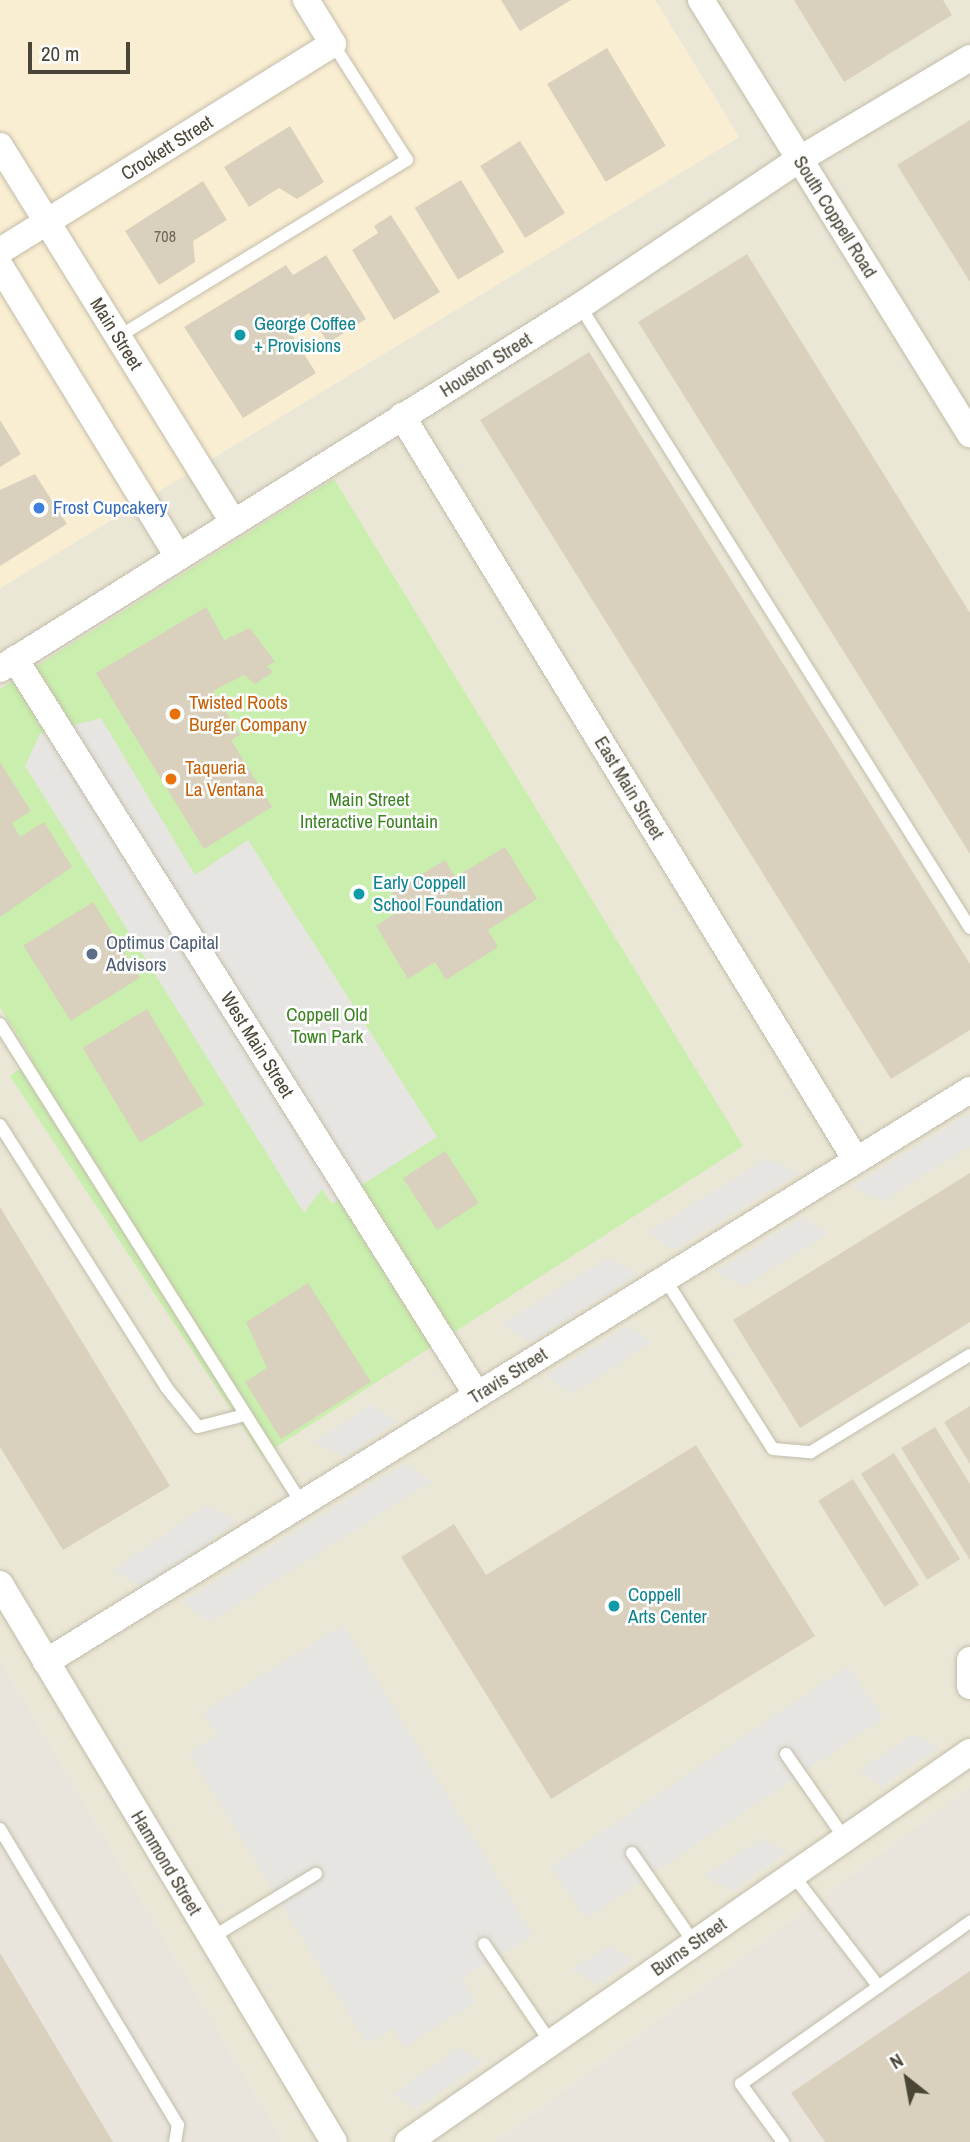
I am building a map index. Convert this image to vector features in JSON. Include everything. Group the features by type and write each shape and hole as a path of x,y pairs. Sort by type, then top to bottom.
{"street":[{"path":"306,0 333,44"},
{"name":"South Coppell Road","path":"701,0 970,434"},
{"name":"Crockett Street","path":"0,251 333,44"},
{"name":"Houston Street","path":"8,664 177,555 580,306 800,159 970,58"},
{"name":"Main Street","path":"0,146 233,522"},
{"path":"0,266 177,555"},
{"name":"East Main Street","path":"402,416 856,1160"},
{"name":"West Main Street","path":"8,664 477,1395"},
{"name":"Travis Street","path":"46,1662 970,1090"},
{"name":"Hammond Street","path":"0,1584 334,2142"},
{"path":"970,1660 970,1686"},
{"name":"Burns Street","path":"408,2142 969,1756"}],"lane":[{"path":"118,337 407,160 333,44"},
{"path":"580,306 970,928"},
{"path":"0,1024 302,1504"},
{"path":"0,1125 166,1387 198,1427 246,1415"},
{"path":"665,1279 773,1449 811,1452 970,1355"},
{"path":"786,1754 845,1839"},
{"path":"0,1829 178,2125 175,2142"},
{"path":"632,1853 694,1943"},
{"path":"211,1938 316,1874"},
{"path":"793,1875 878,1987"},
{"path":"783,2142 741,2084 970,1922"},
{"path":"484,1944 551,2043"}],"shaded area":[{"path":"0,0 655,0 739,137 0,588"},
{"path":"655,0 970,0 970,1787 495,2142 284,2142 0,1659 0,588 739,137"},
{"path":"101,718 195,875 248,840 437,1137 332,1204 322,1189 304,1213 25,766 40,734"},
{"path":"970,1113 970,1146 882,1201 852,1187"},
{"path":"766,1159 800,1173 672,1250 648,1232"},
{"path":"803,1217 828,1233 745,1286 716,1271"},
{"path":"609,1257 638,1274 530,1343 502,1324"},
{"path":"627,1326 652,1342 572,1394 546,1376"},
{"path":"370,1405 398,1421 344,1457 314,1442"},
{"path":"404,1464 432,1481 210,1622 182,1602"},
{"path":"207,1505 238,1522 141,1587 113,1570"},
{"path":"343,1625 533,1935 462,1978 476,2002 404,2047 392,2028 367,2044 189,1753 217,1736 203,1712"},
{"path":"0,1659 284,2142 0,2142"},
{"path":"848,1666 883,1718 586,1919 550,1867"},
{"path":"912,1735 939,1747 882,1786 859,1771"},
{"path":"970,1787 970,2142 495,2142"},
{"path":"762,1839 787,1852 732,1891 704,1875"},
{"path":"610,1945 633,1960 597,1984 571,1970"},
{"path":"459,2048 484,2062 416,2109 393,2094"}],"green space":[{"name":"Coppell Old Town Park","path":"334,479 743,1146 262,1456 10,1076 32,1059 0,1007 0,689"}],"building":[{"path":"501,0 571,0 520,31"},
{"path":"794,0 943,0 952,15 844,82"},
{"path":"607,48 666,146 606,182 547,84"},
{"path":"970,120 970,282 897,165"},
{"path":"290,126 324,182 297,199 279,188 249,207 224,167"},
{"path":"520,141 565,213 525,238 480,166"},
{"path":"461,180 504,252 458,280 415,208"},
{"path":"203,181 227,220 193,241 195,262 159,285 125,231"},
{"path":"391,215 440,292 394,320 352,250 378,233 374,226"},
{"path":"747,254 970,613 970,854 638,322"},
{"name":"George Coffee + Provisions","path":"326,255 366,319 328,343 309,313 287,327 316,373 243,418 184,327 286,265 293,275"},
{"path":"589,352 970,964 970,1030 891,1079 480,420"},
{"path":"0,420 21,454 0,467"},
{"path":"35,474 67,524 0,566 0,490"},
{"path":"206,607 224,640 250,628 275,662 267,666 273,672 255,684 244,675 213,691 240,735 231,740 272,807 204,849 96,673"},
{"path":"0,762 31,811 12,823 20,837 44,822 72,867 0,917"},
{"path":"505,847 537,899 488,930 498,947 446,980 435,962 408,979 376,926 402,909 392,892 445,860 455,877"},
{"path":"93,902 140,977 71,1021 23,945"},
{"path":"147,1009 204,1104 140,1143 83,1048"},
{"path":"445,1151 479,1203 437,1230 403,1178"},
{"path":"970,1173 970,1322 800,1428 733,1320"},
{"path":"0,1207 170,1486 63,1550 0,1447"},
{"path":"308,1283 371,1382 281,1439 245,1382 267,1368 246,1322"},
{"path":"970,1406 970,1464 944,1422"},
{"path":"935,1427 970,1484 970,1560 901,1448"},
{"name":"Coppell Arts Center","path":"696,1445 815,1636 551,1799 401,1557 454,1524 486,1575"},
{"path":"894,1453 960,1559 927,1580 861,1474"},
{"path":"853,1479 919,1585 884,1607 818,1501"},
{"path":"0,1953 113,2142 0,2142"},
{"path":"970,1971 970,2142 825,2142 791,2093"}],"place":[{"name":"George Coffee + Provisions","path":"240,335"},
{"name":"Frost Cupcakery","path":"39,508"},
{"name":"Twisted Roots Burger Company","path":"175,714"},
{"name":"Taqueria La Ventana","path":"171,779"},
{"name":"Early Coppell School Foundation","path":"359,894"},
{"name":"Optimus Capital Advisors","path":"92,954"},
{"name":"Coppell Arts Center","path":"614,1606"}],"park label":[{"name":"Main Street Interactive Fountain","path":"369,811"}]}
